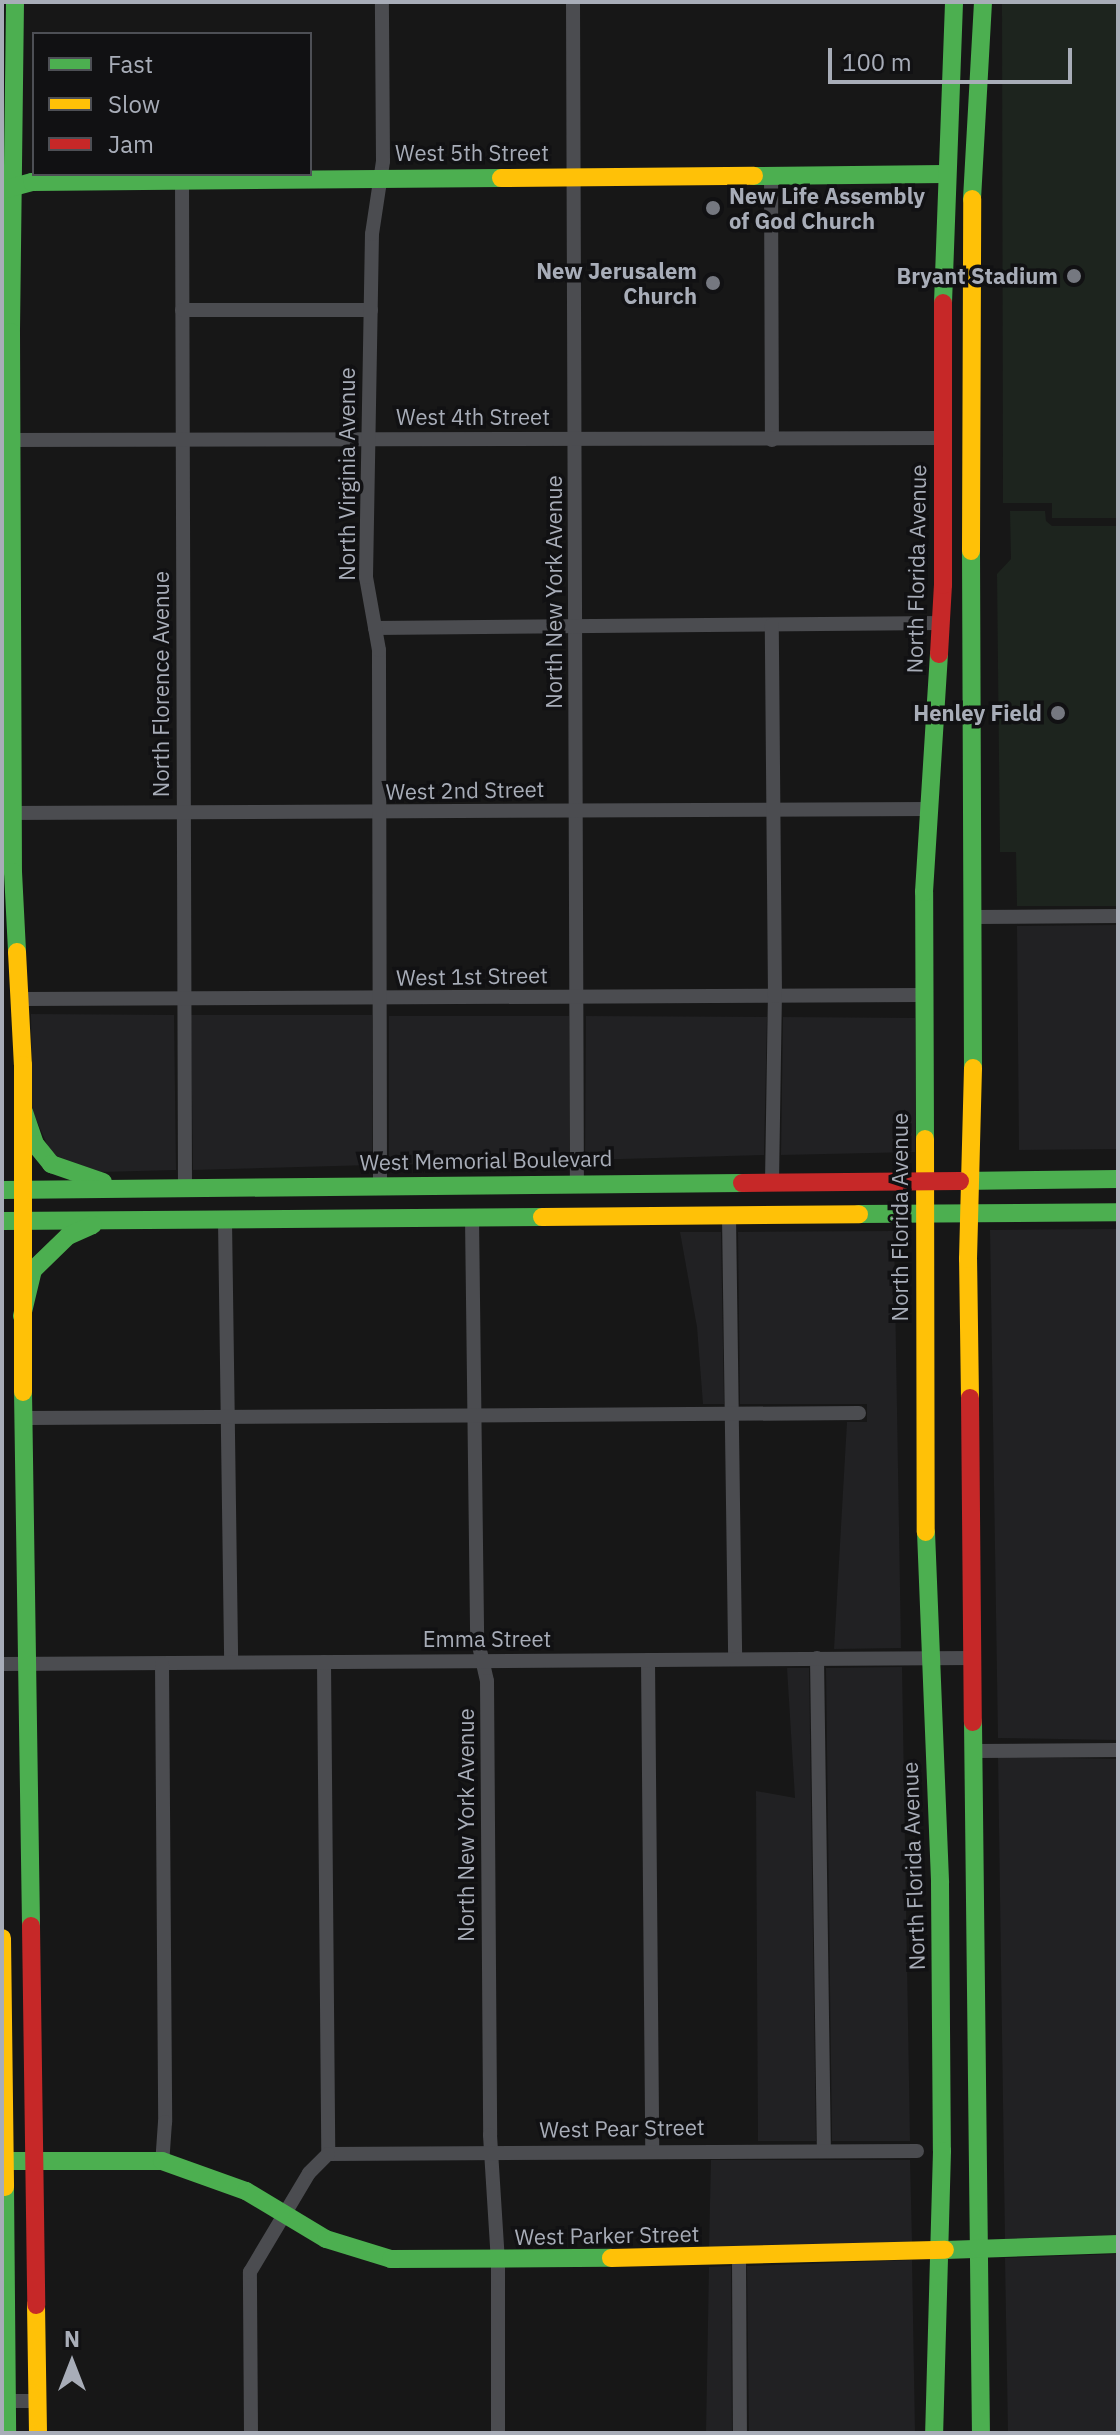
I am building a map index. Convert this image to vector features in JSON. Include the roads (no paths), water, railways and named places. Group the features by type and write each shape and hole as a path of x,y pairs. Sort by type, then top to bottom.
{"main road":[{"path":"15,2 7,188 9,813 22,999 22,1316 26,1418 38,2433"},
{"name":"North Florida Avenue","path":"934,2433 942,2250 940,1883 928,1658 923,995 929,809 942,623 944,174 954,2"},
{"path":"981,2433 970,1214 973,917 970,232 983,2"},
{"path":"944,174 970,232"},
{"name":"West 5th Street","path":"7,188 32,182 944,174"},
{"path":"942,623 956,645 962,673 961,930 973,973"},
{"path":"24,1112 35,1144 51,1164 120,1188"},
{"name":"West Memorial Boulevard","path":"2,1190 1118,1179"},
{"path":"2,1221 1118,1212"},
{"path":"22,1316 33,1270 49,1251 68,1236 104,1220"},
{"path":"2,1938 4,2401 7,2433"},
{"path":"4,2161 162,2161 246,2191 283,2215"},
{"name":"West Parker Street","path":"283,2215 326,2239 369,2255 391,2259 498,2261 739,2257 1118,2244"}],"street":[{"name":"North Virginia Avenue","path":"380,1186 379,650 366,577 372,234 380,177 382,2"},
{"name":"North New York Avenue","path":"573,2 577,439 577,1183"},
{"path":"771,174 772,440"},
{"name":"North Florence Avenue","path":"182,180 182,999 185,1187"},
{"path":"182,310 371,310"},
{"name":"West 4th Street","path":"7,440 943,438"},
{"path":"375,628 942,623"},
{"path":"772,625 775,996 772,1182"},
{"name":"West 2nd Street","path":"9,813 929,809"},
{"path":"973,917 1118,916"},
{"name":"West 1st Street","path":"22,999 923,995"},
{"path":"729,1216 735,1659"},
{"name":"North New York Avenue","path":"472,1217 477,1416 477,1637 487,1681 490,2135 498,2261 498,2433"},
{"path":"225,1220 231,1662"},
{"path":"26,1418 859,1413"},
{"path":"817,1658 824,2151"},
{"name":"Emma Street","path":"2,1664 973,1658"},
{"path":"648,1660 652,2151"},
{"path":"251,2433 250,2272 309,2173 328,2154 324,1662"},
{"path":"162,1664 165,2122 162,2161"},
{"path":"975,1751 1118,1750"},
{"name":"West Pear Street","path":"328,2154 917,2151"},
{"path":"739,2257 740,2433"},
{"path":"4,2401 38,2401"}],"place":[{"name":"New Life Assembly of God Church","path":"713,208"},
{"name":"Bryant Stadium","path":"1074,276"},
{"name":"New Jerusalem Church","path":"713,283"},
{"name":"Henley Field","path":"1058,713"}]}
